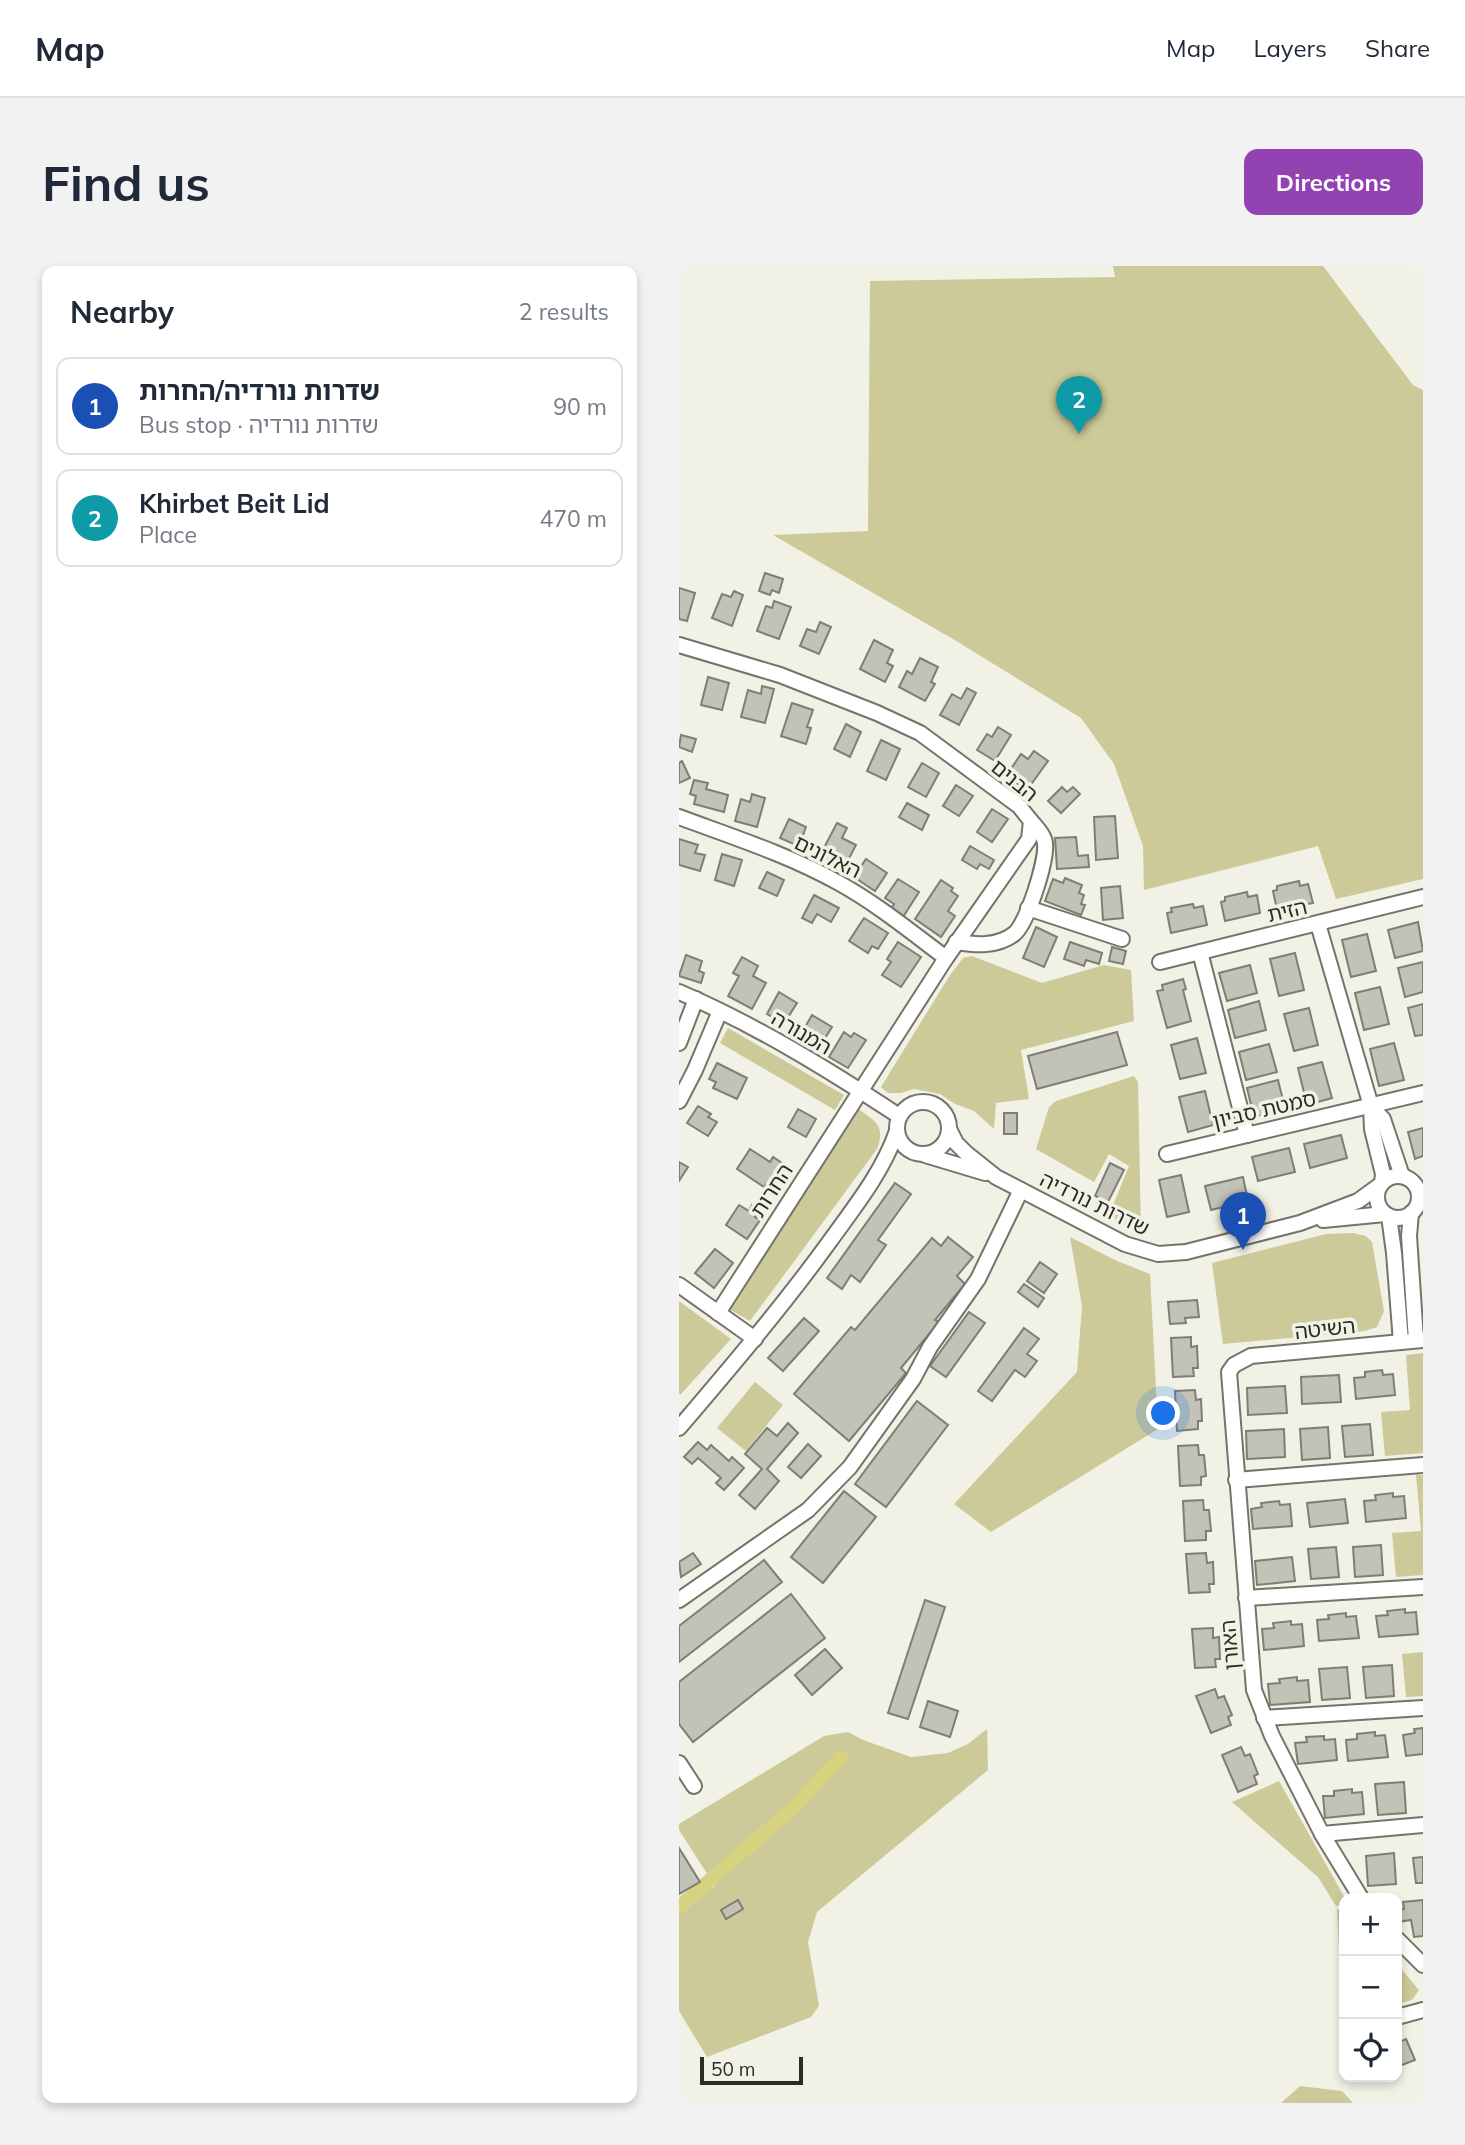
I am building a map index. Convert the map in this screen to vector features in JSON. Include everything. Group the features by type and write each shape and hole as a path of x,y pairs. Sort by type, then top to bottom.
{"street":[{"name":"הבנים","path":"679,645 781,675 920,733 1019,806 1031,821 1029,839 956,942 860,1090"},
{"name":"האלונים","path":"679,817 789,860 838,883 861,896 946,958"},
{"path":"956,942 977,945 1004,939 1015,933 1028,908 1043,864 1045,843 1031,821"},
{"name":"הזית","path":"1160,962 1423,897"},
{"path":"1028,908 1122,939"},
{"path":"1318,924 1371,1106 1383,1174 1377,1198 1381,1210 1387,1215 1403,1218 1417,1207"},
{"path":"1200,952 1247,1135"},
{"name":"המנורה","path":"679,992 720,1011 860,1090 898,1124"},
{"path":"679,1043 696,999"},
{"path":"679,1101 720,1011"},
{"name":"החרות","path":"718,1313 860,1090"},
{"name":"סמטת סביון","path":"1167,1154 1423,1093"},
{"path":"679,1428 755,1339 872,1184 888,1155 898,1124 911,1105 927,1102 941,1110 949,1129 946,1141 940,1148 896,1161 872,1184"},
{"path":"1371,1106 1379,1113 1387,1127 1405,1177 1418,1192 1409,1236 1420,1340"},
{"path":"898,1124 902,1145 920,1154"},
{"name":"שדרות נורדיה","path":"949,1129 956,1143 996,1177"},
{"name":"שדרות נורדיה","path":"920,1154 996,1177 1125,1244 1158,1254 1186,1252 1300,1223 1358,1201 1381,1184"},
{"path":"1381,1184 1390,1177 1423,1180"},
{"path":"679,1600 808,1510 850,1467 913,1379 930,1347 978,1279 1021,1190"},
{"path":"1387,1215 1394,1253 1401,1342"},
{"name":"שדרות נורדיה","path":"1300,1223 1387,1215"},
{"path":"679,1285 755,1339"},
{"name":"השיטה","path":"1234,1364 1251,1356 1420,1340"},
{"name":"האורן","path":"1234,1364 1229,1372 1228,1382 1253,1682 1264,1718 1322,1834 1358,1893"},
{"path":"1236,1480 1423,1465"},
{"path":"1246,1598 1423,1587"},
{"path":"1264,1718 1423,1708"},
{"path":"679,1763 694,1786"},
{"path":"1322,1834 1423,1825"},
{"path":"1402,1944 1423,1965"},
{"path":"1402,2016 1423,2010"}],"shaded area":[{"path":"1113,266 1323,266 1413,385 1423,390 1423,879 1336,899 1318,846 1144,890 1143,846 1114,764 1081,718 958,642 773,535 868,531 870,281 1115,277"},
{"path":"972,956 1042,983 1104,965 1131,970 1134,1021 1021,1050 1029,1099 996,1103 994,1129 974,1111 955,1104 940,1094 914,1089 888,1093 881,1087 950,975 963,958"},
{"path":"728,1028 844,1095 835,1110 720,1043"},
{"path":"1134,1076 1138,1082 1141,1234 1109,1215 1129,1166 1109,1154 1094,1182 1036,1149 1049,1107 1056,1101"},
{"path":"857,1108 877,1124 880,1134 877,1149 750,1321 729,1309"},
{"path":"1353,1233 1366,1236 1372,1242 1384,1311 1377,1327 1365,1331 1223,1344 1212,1263 1326,1234"},
{"path":"1070,1237 1150,1274 1158,1429 991,1532 954,1504 1077,1372 1082,1306"},
{"path":"679,1301 731,1339 680,1395 679,1393"},
{"path":"1423,1353 1423,1453 1385,1456 1381,1412 1410,1410 1406,1355"},
{"path":"755,1382 783,1405 746,1451 717,1428"},
{"path":"1416,1475 1423,1475 1423,1575 1396,1577 1392,1533 1421,1531"},
{"path":"1423,1652 1423,1696 1406,1697 1402,1654"},
{"path":"987,1729 988,1770 817,1912 808,1942 819,2006 811,2017 707,2057 679,2011 679,1907 715,1886 679,1830 679,1824 824,1736 848,1732 911,1757 948,1753 968,1744"},
{"path":"1279,1781 1342,1893 1339,1893 1339,1905 1336,1906 1318,1877 1232,1802"},
{"path":"1339,1909 1339,1948 1337,1910"},
{"path":"1402,1970 1419,1990 1412,2000 1402,2003"},
{"path":"1300,2086 1342,2091 1353,2103 1281,2103"}],"building":[{"path":"765,573 783,579 779,593 772,590 770,595 759,591"},
{"path":"679,588 695,593 687,621 679,619"},
{"path":"734,591 743,595 732,626 712,618 722,594 731,597"},
{"path":"774,601 791,607 779,639 757,631 766,606 772,608"},
{"path":"820,622 831,627 819,654 800,646 807,629 816,632"},
{"path":"874,640 893,650 887,663 893,666 885,682 860,669"},
{"path":"920,658 938,667 931,682 935,684 925,701 899,687 907,671 912,674"},
{"path":"708,677 729,683 722,710 701,705"},
{"path":"762,686 774,689 765,723 741,717 748,690 761,694"},
{"path":"967,688 976,693 959,725 940,715 952,694 961,699"},
{"path":"792,703 813,710 807,727 811,728 806,744 781,736"},
{"path":"846,724 861,732 850,757 834,749"},
{"path":"998,727 1011,735 995,761 977,750 987,734 992,737"},
{"path":"681,735 696,739 692,752 679,747"},
{"path":"881,740 900,749 886,780 867,771"},
{"path":"1034,751 1048,761 1027,790 1006,776 1021,754 1028,759"},
{"path":"682,761 690,778 679,783 679,763"},
{"path":"922,763 939,773 926,797 908,787"},
{"path":"694,780 708,783 706,789 728,795 724,812 694,804 696,796 690,794"},
{"path":"956,785 973,796 959,816 943,806"},
{"path":"1062,787 1067,792 1073,787 1080,794 1061,813 1048,801"},
{"path":"752,794 765,798 757,827 735,821 741,799 750,802"},
{"path":"907,803 929,815 922,830 899,817"},
{"path":"992,809 1008,819 992,842 977,832"},
{"path":"1115,816 1118,858 1096,860 1094,817"},
{"path":"789,819 806,827 802,838 807,838 803,848 780,838"},
{"path":"837,823 847,828 842,838 856,845 843,870 819,857"},
{"path":"1076,837 1078,856 1088,855 1089,867 1057,869 1055,838"},
{"path":"679,839 698,845 695,853 705,855 700,871 679,865"},
{"path":"970,846 994,860 989,869 980,864 977,869 962,860"},
{"path":"722,854 742,860 734,886 715,880"},
{"path":"866,859 887,873 875,891 854,877"},
{"path":"767,872 784,880 777,896 759,888"},
{"path":"1065,878 1082,885 1079,893 1084,895 1081,904 1085,905 1081,915 1045,901 1053,879 1063,883"},
{"path":"898,879 919,892 903,917 891,909 894,904 885,898"},
{"path":"941,880 953,888 951,891 958,896 948,911 955,916 941,937 915,919"},
{"path":"1299,881 1300,886 1308,884 1313,903 1277,910 1273,891 1277,890 1277,886"},
{"path":"1120,886 1123,918 1103,920 1101,888"},
{"path":"1247,892 1248,897 1257,895 1260,913 1225,921 1221,902 1225,901 1225,897"},
{"path":"814,895 839,908 831,922 817,914 812,923 802,918"},
{"path":"1193,904 1194,908 1203,906 1207,925 1171,933 1167,913 1172,912 1171,908"},
{"path":"864,918 888,933 878,949 872,946 868,953 849,941"},
{"path":"1418,922 1423,951 1395,958 1388,930"},
{"path":"1036,927 1057,937 1044,967 1023,958"},
{"path":"1367,934 1376,971 1351,977 1342,940"},
{"path":"898,942 921,957 901,987 882,975 891,962 887,959"},
{"path":"1070,942 1102,953 1099,964 1086,960 1084,966 1064,959"},
{"path":"1112,947 1126,951 1123,964 1109,961"},
{"path":"1295,953 1304,990 1279,996 1270,959"},
{"path":"686,955 702,961 699,971 704,973 701,983 679,976"},
{"path":"742,957 758,966 753,976 766,983 752,1009 728,996 739,976 733,973"},
{"path":"1423,962 1423,992 1405,997 1398,968"},
{"path":"1250,965 1257,993 1227,1001 1219,973"},
{"path":"1183,979 1191,1021 1167,1028 1157,991 1163,990 1162,985"},
{"path":"1380,987 1389,1024 1364,1030 1355,993"},
{"path":"779,992 797,1003 784,1024 767,1014"},
{"path":"1259,1001 1266,1030 1235,1038 1228,1010"},
{"path":"1423,1004 1423,1035 1415,1036 1408,1008"},
{"path":"1309,1008 1318,1045 1294,1051 1284,1014"},
{"path":"812,1015 832,1027 817,1051 805,1044 807,1040 800,1036"},
{"path":"844,1032 851,1037 854,1033 866,1040 848,1068 829,1057"},
{"path":"1117,1032 1127,1065 1037,1089 1028,1056"},
{"path":"1197,1038 1206,1073 1180,1079 1171,1045"},
{"path":"1394,1043 1404,1080 1379,1086 1370,1049"},
{"path":"1269,1044 1277,1072 1246,1080 1239,1052"},
{"path":"1322,1062 1332,1098 1307,1105 1298,1068"},
{"path":"717,1063 747,1078 737,1099 713,1088 716,1082 709,1079"},
{"path":"1278,1080 1285,1108 1254,1117 1247,1088"},
{"path":"1205,1091 1213,1125 1188,1132 1179,1097"},
{"path":"698,1106 711,1114 708,1117 717,1122 708,1136 687,1123"},
{"path":"798,1109 816,1119 806,1137 788,1127"},
{"path":"1004,1113 1017,1113 1017,1134 1004,1134"},
{"path":"1423,1128 1423,1156 1415,1159 1408,1132"},
{"path":"1341,1135 1347,1158 1310,1168 1304,1144"},
{"path":"1289,1148 1295,1172 1258,1181 1252,1157"},
{"path":"750,1149 770,1162 773,1157 788,1167 775,1188 767,1183 764,1187 737,1169"},
{"path":"679,1162 688,1167 679,1181"},
{"path":"1110,1163 1124,1170 1108,1202 1095,1196"},
{"path":"1181,1175 1189,1212 1167,1217 1159,1180"},
{"path":"1243,1177 1248,1201 1211,1210 1205,1186"},
{"path":"895,1183 911,1194 878,1240 886,1245 860,1282 851,1275 842,1289 827,1278"},
{"path":"739,1205 749,1211 752,1205 759,1210 755,1217 760,1220 747,1239 726,1225"},
{"path":"948,1237 973,1257 957,1276 965,1284 935,1320 939,1322 901,1368 906,1373 849,1441 794,1394 851,1327 855,1330 932,1238 941,1246"},
{"path":"715,1249 733,1263 714,1288 695,1273"},
{"path":"1040,1262 1057,1274 1044,1293 1027,1281"},
{"path":"1024,1284 1044,1298 1038,1307 1018,1292"},
{"path":"1197,1300 1199,1317 1185,1318 1186,1323 1170,1324 1168,1302"},
{"path":"969,1312 985,1323 946,1377 930,1366"},
{"path":"804,1318 819,1331 783,1371 768,1358"},
{"path":"1024,1328 1039,1339 1027,1354 1037,1361 1025,1377 1015,1370 992,1401 978,1391"},
{"path":"1191,1337 1191,1347 1197,1346 1198,1368 1193,1368 1194,1376 1173,1377 1171,1338"},
{"path":"1382,1370 1383,1375 1393,1374 1395,1395 1356,1399 1354,1378 1365,1377 1365,1372"},
{"path":"1339,1375 1341,1402 1302,1404 1301,1377"},
{"path":"1285,1386 1287,1413 1248,1415 1247,1388"},
{"path":"1195,1390 1196,1400 1201,1399 1202,1421 1198,1421 1198,1429 1177,1431 1175,1391"},
{"path":"917,1401 948,1425 886,1507 855,1484"},
{"path":"788,1423 798,1433 767,1469 779,1481 755,1509 739,1495 762,1469 745,1454 767,1428 777,1436"},
{"path":"1370,1424 1373,1455 1345,1457 1342,1426"},
{"path":"1328,1427 1330,1458 1302,1460 1300,1429"},
{"path":"1284,1429 1285,1457 1247,1459 1246,1431"},
{"path":"698,1442 707,1450 711,1445 729,1461 732,1457 744,1468 724,1490 716,1483 721,1478 698,1458 692,1464 684,1457"},
{"path":"808,1444 821,1456 801,1478 788,1467"},
{"path":"1198,1445 1199,1455 1204,1455 1206,1476 1201,1477 1201,1485 1180,1486 1178,1446"},
{"path":"844,1491 876,1517 823,1583 791,1557"},
{"path":"1393,1493 1393,1497 1404,1496 1406,1518 1366,1522 1364,1501 1376,1500 1375,1495"},
{"path":"1345,1499 1348,1523 1310,1527 1307,1503"},
{"path":"1203,1500 1204,1510 1209,1510 1211,1531 1206,1531 1206,1540 1185,1541 1183,1501"},
{"path":"1279,1501 1280,1505 1290,1504 1292,1526 1253,1529 1251,1509 1262,1507 1261,1503"},
{"path":"1381,1545 1383,1575 1355,1577 1353,1547"},
{"path":"1336,1547 1339,1577 1311,1579 1308,1549"},
{"path":"693,1553 701,1564 681,1577 679,1562"},
{"path":"1206,1553 1207,1563 1213,1562 1214,1584 1209,1584 1210,1592 1189,1593 1186,1554"},
{"path":"1292,1557 1295,1581 1257,1585 1255,1561"},
{"path":"764,1560 782,1582 679,1662 679,1626"},
{"path":"791,1594 825,1638 693,1742 679,1724 679,1682"},
{"path":"925,1600 945,1607 908,1719 888,1713"},
{"path":"1405,1609 1405,1613 1416,1612 1418,1634 1379,1637 1376,1616 1388,1615 1387,1611"},
{"path":"1346,1613 1346,1617 1356,1616 1359,1638 1319,1641 1317,1620 1329,1619 1328,1615"},
{"path":"1291,1621 1291,1625 1302,1624 1304,1646 1264,1650 1262,1629 1274,1628 1273,1623"},
{"path":"1213,1628 1213,1638 1219,1637 1220,1659 1215,1659 1216,1667 1195,1668 1192,1629"},
{"path":"825,1649 842,1668 812,1695 795,1675"},
{"path":"1392,1665 1394,1696 1366,1698 1363,1667"},
{"path":"1347,1667 1350,1698 1322,1700 1319,1669"},
{"path":"1297,1677 1297,1681 1308,1680 1310,1702 1270,1705 1268,1684 1280,1683 1279,1679"},
{"path":"1215,1689 1218,1698 1224,1696 1232,1715 1228,1717 1231,1725 1211,1733 1196,1696"},
{"path":"928,1701 958,1711 950,1737 920,1727"},
{"path":"1423,1728 1423,1754 1406,1756 1403,1735"},
{"path":"1375,1732 1375,1736 1385,1735 1388,1757 1348,1761 1346,1740 1357,1739 1357,1734"},
{"path":"1324,1736 1324,1740 1335,1739 1337,1760 1298,1764 1295,1743 1307,1742 1306,1737"},
{"path":"1241,1747 1245,1756 1250,1754 1258,1774 1254,1776 1257,1784 1238,1792 1222,1755"},
{"path":"1404,1782 1406,1813 1378,1815 1375,1784"},
{"path":"1352,1789 1352,1793 1362,1792 1364,1814 1325,1818 1323,1796 1334,1796 1334,1791"},
{"path":"679,1848 700,1882 679,1894"},
{"path":"1394,1853 1396,1884 1368,1886 1366,1856"},
{"path":"1423,1857 1423,1883 1416,1883 1413,1858"},
{"path":"738,1900 743,1909 726,1919 721,1910"},
{"path":"1423,1900 1423,1936 1414,1937 1411,1920 1402,1921 1403,1902"},
{"path":"1406,2039 1415,2060 1402,2065 1402,2041"}],"waterway":[{"path":"679,1907 793,1808 841,1757"}],"place":[{"name":"Khirbet Beit Lid","path":"1079,434"},
{"name":"שדרות נורדיה/החרות","path":"1243,1250"}]}
